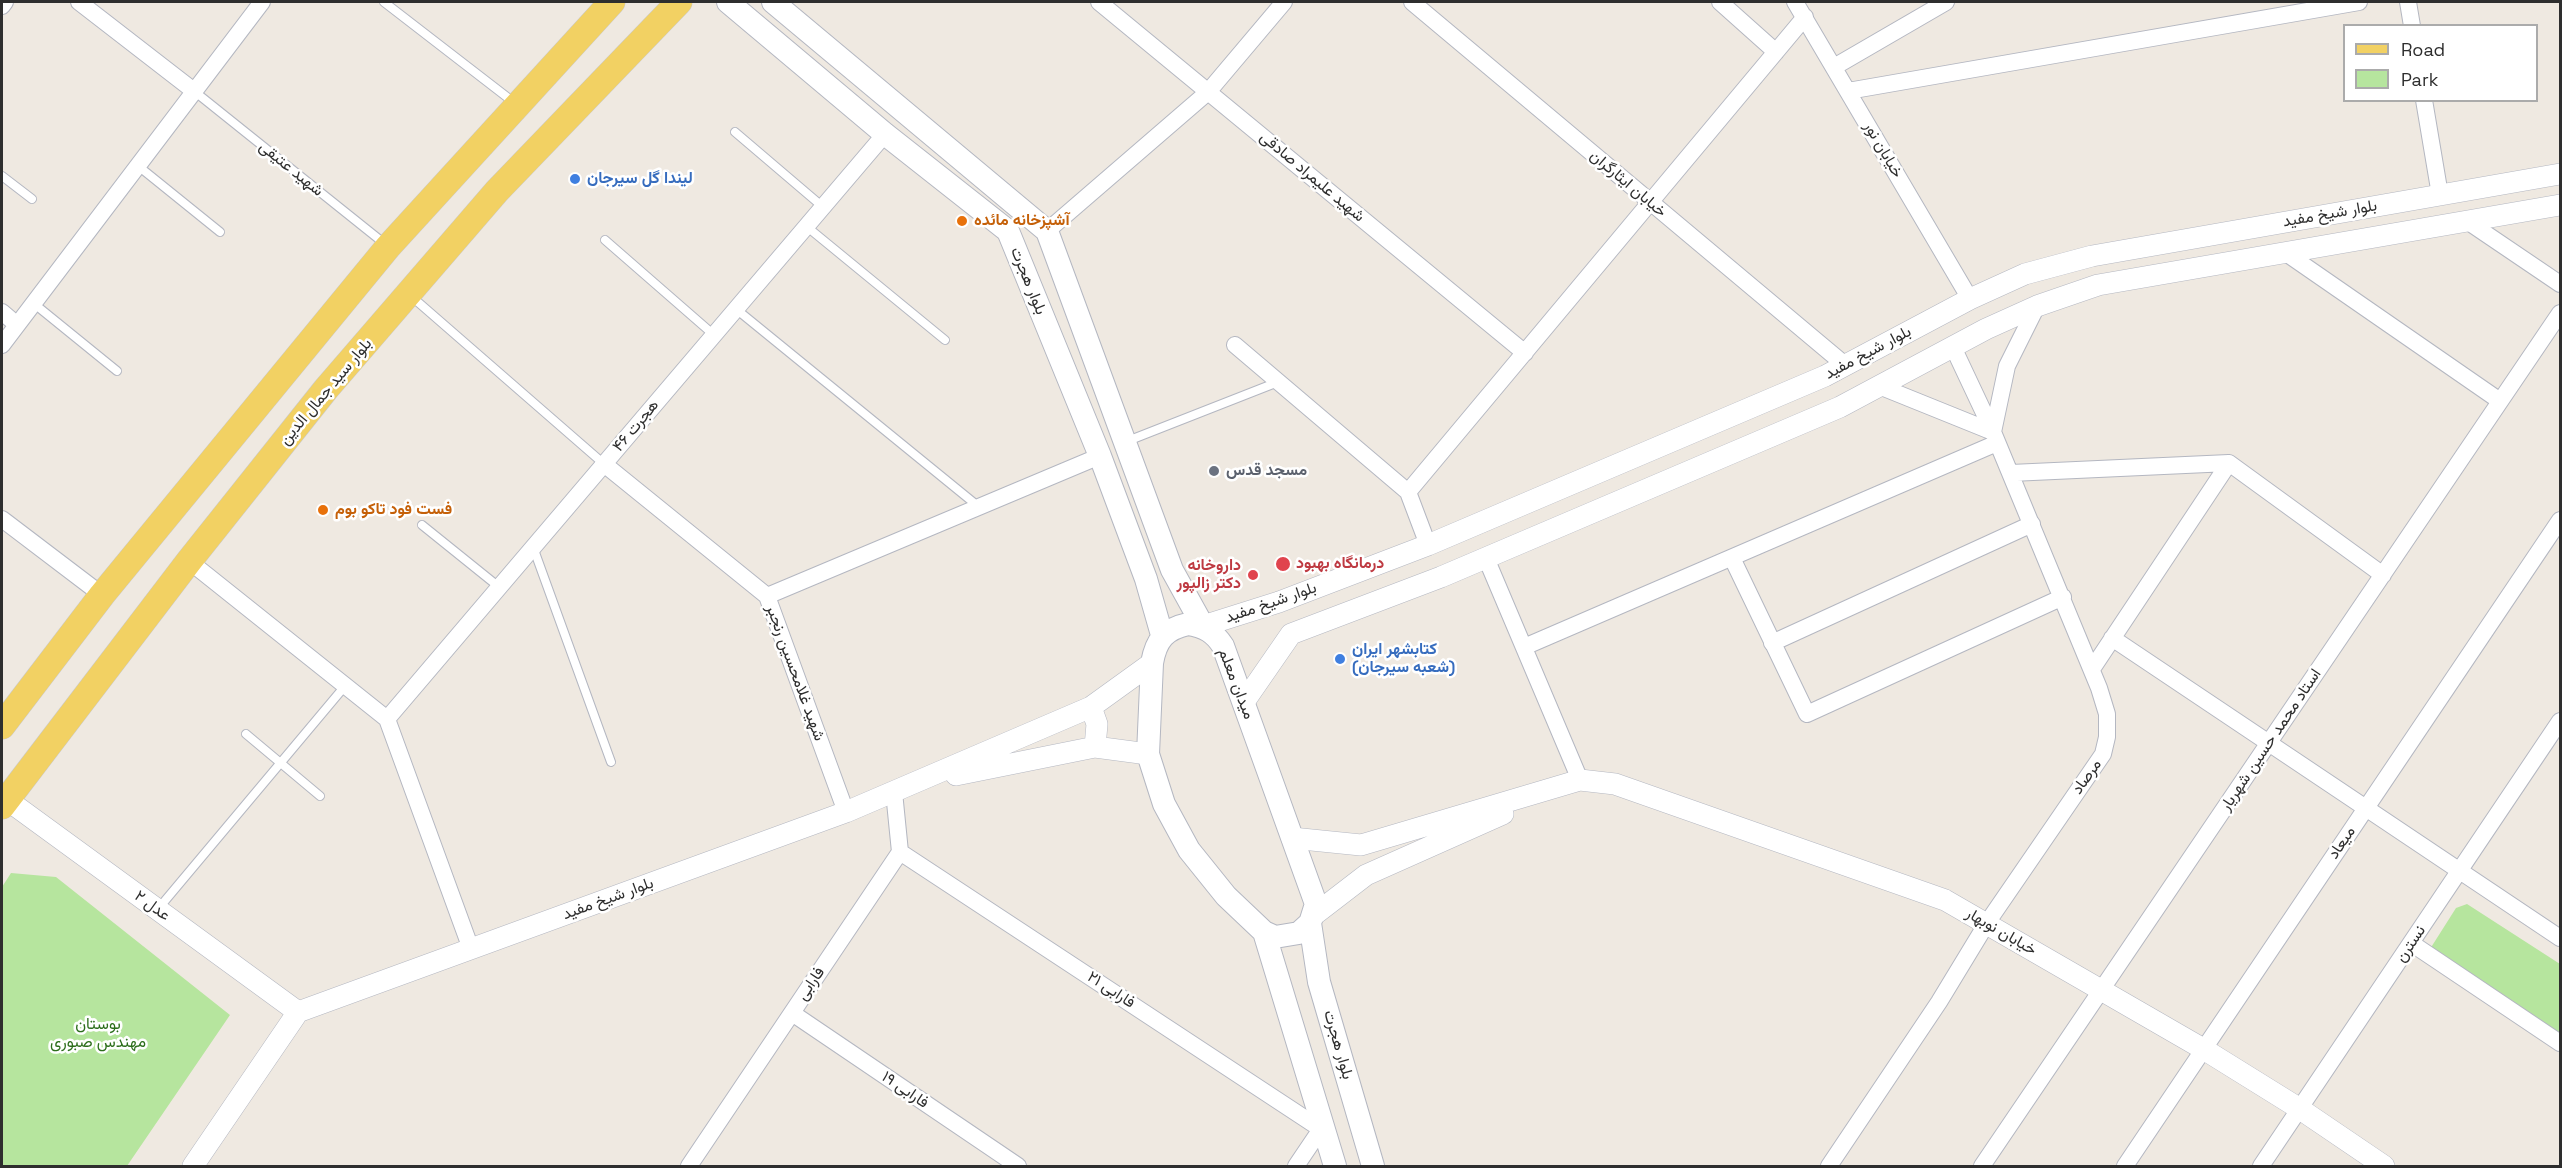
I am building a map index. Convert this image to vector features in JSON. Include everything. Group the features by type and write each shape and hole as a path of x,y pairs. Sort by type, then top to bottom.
{"main road":[{"path":"2,726 102,595 388,247 516,104 612,2"},
{"name":"بلوار سید جمال الدین","path":"4,803 189,561 326,389 497,191 679,2"},
{"name":"بلوار هجرت","path":"728,2 885,134 1008,231 1100,456 1146,579 1162,635"},
{"path":"773,2 1047,231"},
{"name":"بلوار هجرت","path":"1047,231 1172,570 1203,626"},
{"path":"1203,626 1188,624 1174,627 1162,635 1154,648 1148,754 1164,804 1189,850 1226,896 1264,932 1275,937 1287,937 1299,933 1312,919"},
{"name":"میدان معلم","path":"1203,626 1215,634 1223,646 1244,702 1316,904 1312,919"},
{"name":"بلوار هجرت","path":"1312,919 1319,982 1373,1167"},
{"path":"1264,932 1321,1129 1335,1167"}],"street":[{"path":"2,6 5,2"},
{"path":"79,2 194,91"},
{"path":"2,345 32,302 262,2"},
{"name":"شهید علیمراد صادقی","path":"1099,2 1525,353"},
{"path":"1047,231 1208,92 1284,2"},
{"name":"خیابان ایثارگران","path":"1412,2 1845,365"},
{"path":"1720,2 1776,52"},
{"name":"خیابان نور","path":"1795,2 1970,299"},
{"path":"1834,67 1946,2"},
{"path":"1848,91 2359,2"},
{"path":"2408,2 2412,24"},
{"path":"1408,492 1805,17"},
{"path":"2424,102 2440,195"},
{"name":"هجرت ۴۶","path":"387,720 885,134"},
{"name":"بلوار شیخ مفید","path":"1203,626 1278,602 1428,545 1845,365 1970,299 2025,274 2092,256 2560,174"},
{"name":"بلوار شیخ مفید","path":"1291,634 1486,558 1840,407 1953,347 2037,306 2098,285 2560,205"},
{"path":"2467,221 2560,284"},
{"path":"2286,253 2500,402"},
{"path":"1995,437 2007,366 2037,306"},
{"path":"2,312 16,324"},
{"name":"استاد محمد حسین شهریار","path":"1982,1167 2560,313"},
{"path":"1235,345 1408,492 1428,545"},
{"name":"مرصاد","path":"1829,1167 1939,1002 1987,922 2103,754 2107,737 2107,714 2092,669 2011,473 1953,347"},
{"path":"1879,386 1995,437"},
{"path":"1524,647 1732,558 1995,437"},
{"path":"767,596 1100,456"},
{"path":"2011,473 2229,463 2383,575"},
{"path":"2092,669 2229,463"},
{"name":"شهید غلامحسین رنجبر","path":"604,464 767,596 846,812"},
{"path":"2,519 102,595"},
{"name":"میعاد","path":"2125,1167 2560,520"},
{"path":"1772,643 2032,524"},
{"path":"1486,558 1580,780"},
{"path":"1732,558 1807,714 2063,597"},
{"path":"189,561 387,720 471,949"},
{"path":"1244,702 1291,634 1279,621 1278,602"},
{"path":"2112,638 2560,938"},
{"path":"917,782 1091,707 1152,663"},
{"path":"1091,707 1097,724 1095,747"},
{"name":"نسترن","path":"2261,1167 2560,721"},
{"path":"917,782 1095,747 1148,754"},
{"path":"1292,837 1361,845 1580,780"},
{"path":"1312,919 1366,875 1580,780"},
{"name":"خیابان نوبهار","path":"1580,780 1615,784 1945,900 1987,922 2205,1050 2300,1109 2384,1167"},
{"name":"بلوار شیخ مفید","path":"298,1012 846,812 917,782"},
{"path":"894,792 900,852"},
{"name":"عدل ۲","path":"4,803 158,910 298,1012"},
{"path":"1361,845 1359,855 1366,875"},
{"name":"فارابی","path":"688,1167 900,852"},
{"name":"فارابی ۲۱","path":"900,852 1321,1129"},
{"path":"2411,943 2560,1043"},
{"path":"193,1167 298,1012"},
{"name":"فارابی ۱۹","path":"792,1014 1014,1166"},
{"path":"1296,1167 1321,1129"}],"lane":[{"path":"384,2 516,104"},
{"name":"شهید عتیقی","path":"194,91 388,247"},
{"path":"735,132 823,207"},
{"path":"137,165 220,232"},
{"path":"2,176 32,199"},
{"path":"806,226 945,340"},
{"path":"605,240 714,335"},
{"path":"408,294 604,464"},
{"path":"32,302 117,371"},
{"path":"736,309 979,507"},
{"path":"1124,442 1278,382"},
{"path":"422,525 499,587"},
{"path":"534,547 611,762"},
{"path":"158,910 345,686"},
{"path":"246,734 320,796"}],"green space":[{"name":"بوستان مهندس صبوری","path":"11,873 56,877 230,1015 127,1166 2,1166 2,887"},
{"path":"2467,904 2560,964 2560,1037 2430,949 2456,908"}],"place":[{"name":"لیندا گل سیرجان","path":"575,179"},
{"name":"آشپزخانه مائده","path":"962,221"},
{"name":"مسجد قدس","path":"1214,471"},
{"name":"فست فود تاکو بوم","path":"323,510"},
{"name":"درمانگاه بهبود","path":"1283,564"},
{"name":"داروخانه دکتر زالپور","path":"1253,575"},
{"name":"کتابشهر ایران (شعبه سیرجان)","path":"1340,659"}]}
